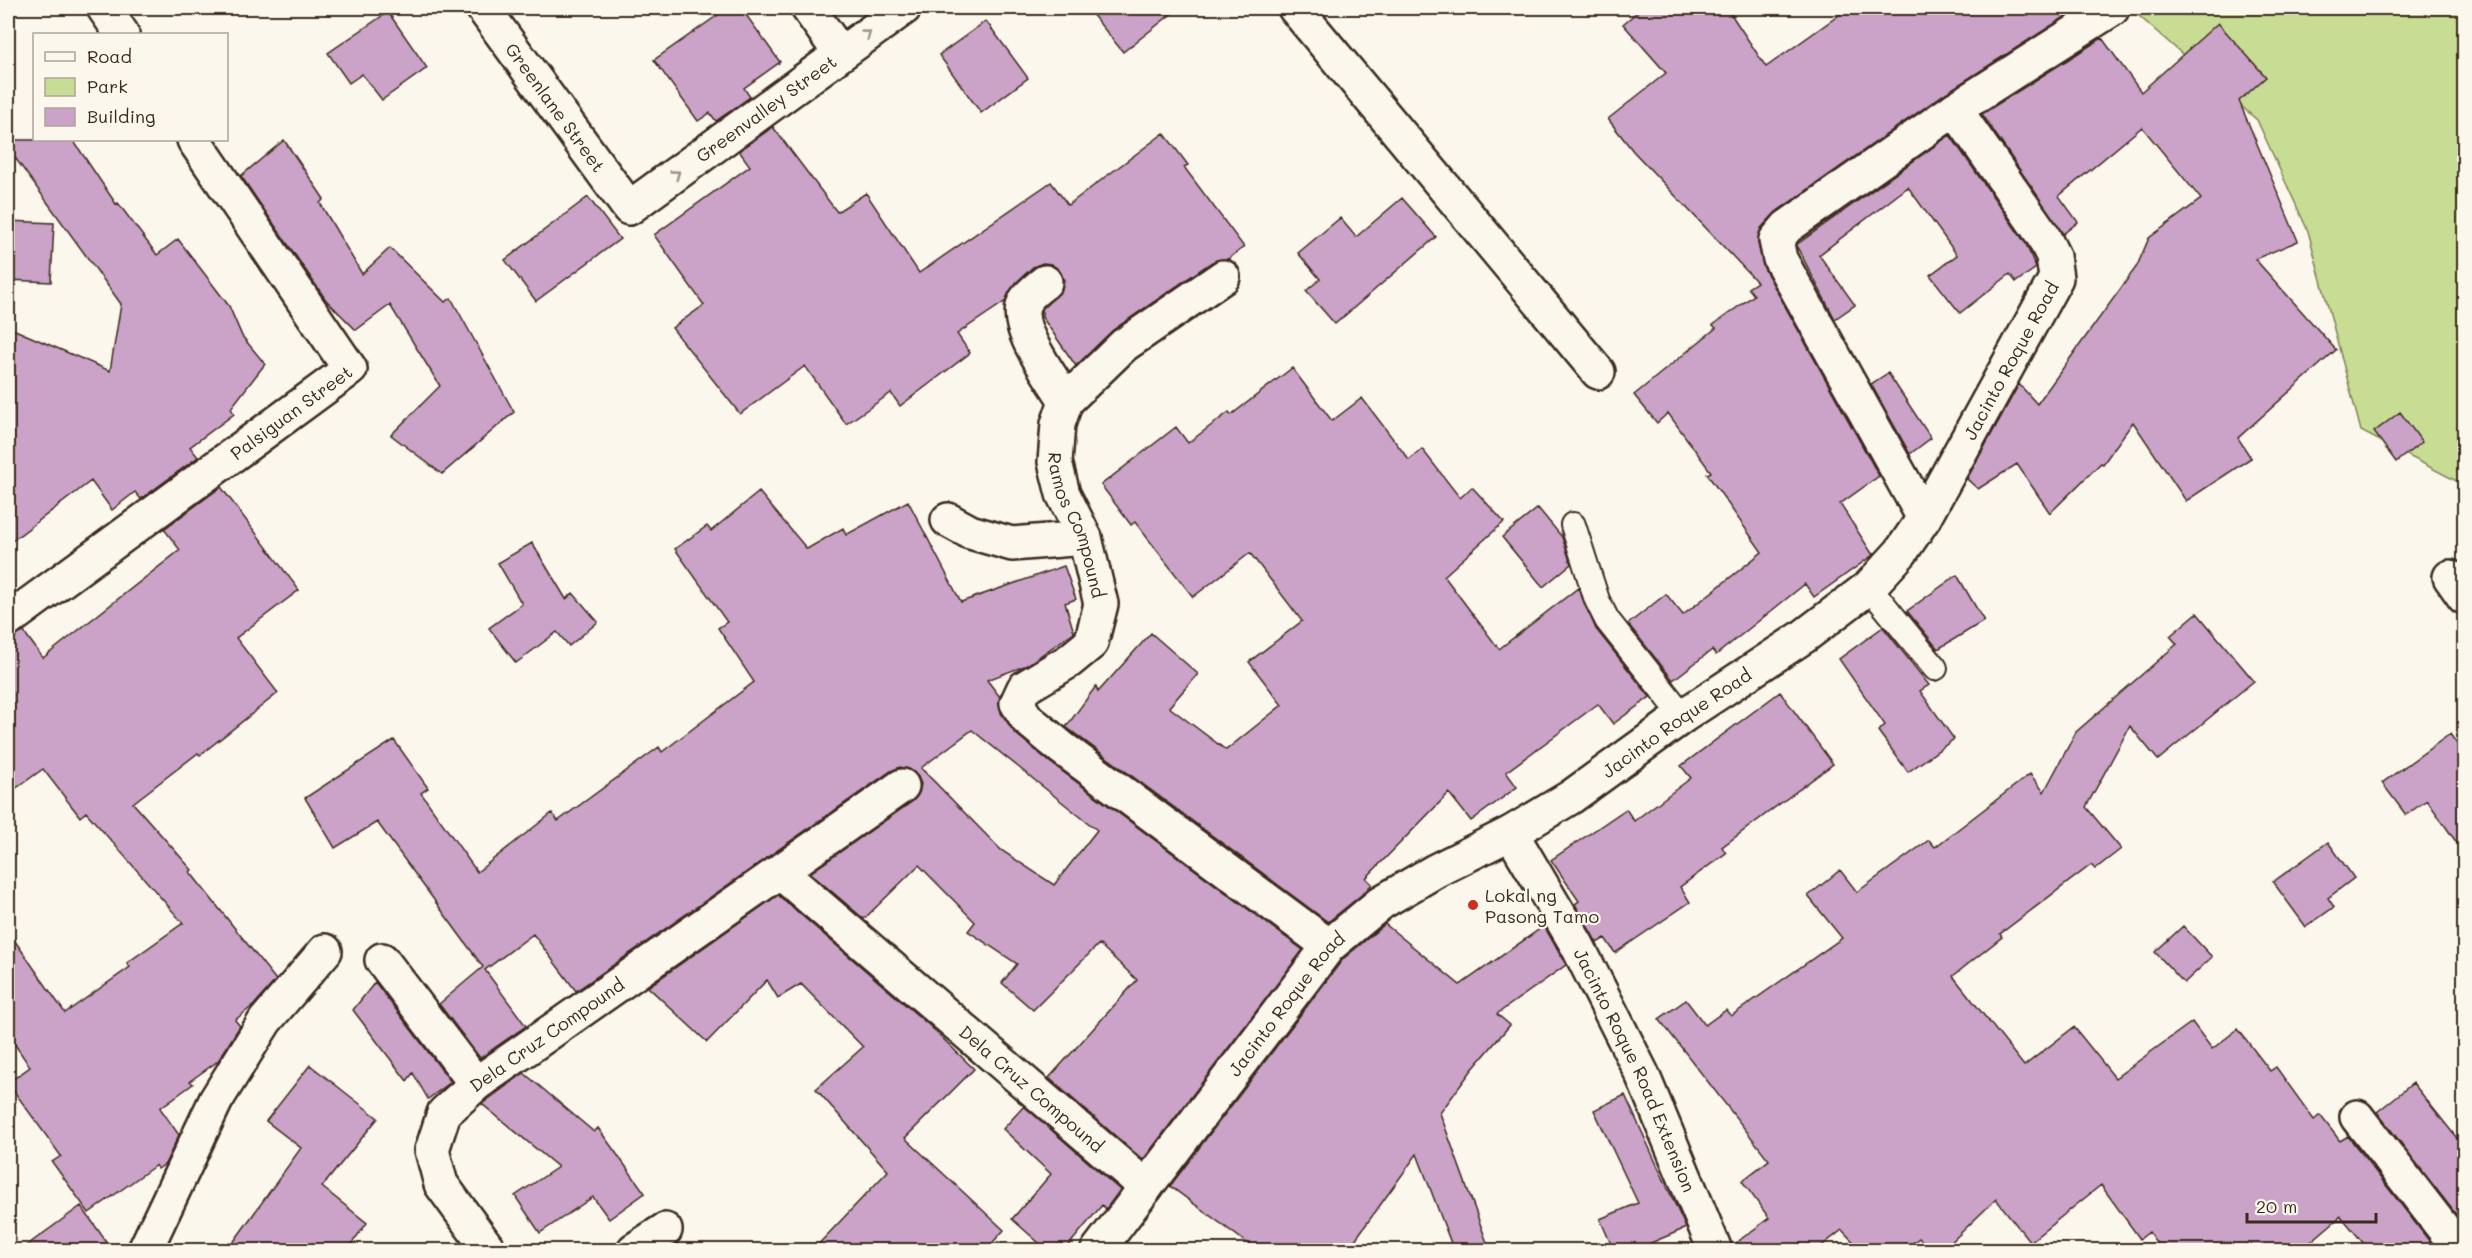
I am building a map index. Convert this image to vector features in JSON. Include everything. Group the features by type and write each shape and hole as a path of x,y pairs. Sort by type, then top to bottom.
{"street":[{"path":"104,8 121,33"},
{"name":"Greenlane Street","path":"483,8 629,208"},
{"path":"808,8 840,53"},
{"name":"Greenvalley Street","path":"629,208 904,8"},
{"path":"1295,8 1598,372"},
{"path":"1923,518 1780,258 1776,240 1787,228 1955,109 2112,9"},
{"name":"Jacinto Roque Road","path":"1098,1251 1329,946 1382,902 1435,871 1511,833 1571,797 1683,716 1803,637 1869,587 1901,552 1923,518 2056,278 2054,256 2042,234 1955,109"},
{"name":"Palsiguan Street","path":"8,620 350,369 195,141"},
{"name":"Ramos Compound","path":"1223,277 1124,345 1066,401 1058,424 1055,462 1063,494 1085,538 1101,604 1091,643 1069,661 1024,688 1017,703 1027,719 1062,748 1329,946"},
{"path":"1045,282 1026,299 1021,313 1029,342 1066,401"},
{"path":"948,520 970,532 1012,544 1085,538"},
{"name":"Dela Cruz Compound","path":"489,1251 441,1184 432,1150 444,1113 476,1084 902,786"},
{"name":"Jacinto Roque Road Extension","path":"1511,833 1577,945 1642,1074 1715,1251"},
{"name":"Dela Cruz Compound","path":"780,872 1146,1187"},
{"path":"145,1251 216,1100 265,1021 325,951"},
{"path":"382,960 476,1084"},
{"path":"2357,1117 2460,1251"},
{"path":"634,1251 665,1230"}],"lane":[{"path":"1573,525 1597,600 1607,620 1683,716"},
{"path":"1869,587 1935,668"}],"green space":[{"path":"2130,8 2464,8 2464,485 2361,431 2308,231 2257,120"}],"building":[{"path":"728,8 741,8 780,62 744,88 750,97 716,121 710,113 698,121 654,60"},
{"path":"1087,8 1179,8 1123,52"},
{"path":"1642,8 1727,8 1766,67 1849,8 2079,8 1944,94 1776,212 1761,228 1758,243 1764,268 1879,476 1840,504 1873,555 1814,597 1805,584 1716,655 1712,650 1673,680 1628,624 1666,594 1683,615 1762,552 1707,474 1711,472 1668,413 1657,423 1634,395 1716,328 1713,325 1754,295 1748,288 1757,282 1633,151 1608,119 1666,73 1623,24"},
{"path":"388,12 427,68 382,100 362,74 349,83 328,53"},
{"path":"986,21 1028,78 981,113 939,55"},
{"path":"2218,23 2266,77 2239,101 2298,241 2255,259 2336,350 2238,438 2251,458 2186,501 2133,422 2103,464 2101,463 2050,513 2017,464 1978,489 1967,479 2019,384 2037,404 2137,266 2149,238 2201,199 2142,127 2059,196 2078,222 2063,234 1982,114 2102,38 2141,92"},
{"path":"773,127 837,212 866,193 919,273 1051,182 1068,205 1164,133 1188,165 1184,167 1244,247 1228,259 1212,262 1113,330 1076,366 1042,317 1042,309 1062,289 1064,280 1059,270 1051,264 1043,263 1033,267 1016,283 1006,301 957,334 970,353 900,406 891,393 846,424 805,366 740,414 672,328 704,305 654,235 750,166 739,151"},
{"path":"1950,135 2026,244 2036,268 2016,282 2010,274 1960,313 1930,275 1957,255 1908,187 1819,255 1855,305 1835,319 1796,245"},
{"path":"8,140 74,141 116,204 118,203 157,255 178,239 229,306 242,336 265,364 231,408 234,414 190,447 198,457 141,499 135,492 112,510 91,481 8,544 8,327 110,371 121,304 8,148"},
{"path":"284,140 324,199 320,203 362,274 390,248 445,302 451,298 514,412 442,474 391,435 440,386 390,305 356,330 326,300 241,176"},
{"path":"588,197 620,239 536,301 505,260"},
{"path":"1402,198 1436,237 1335,324 1306,291 1320,279 1298,253 1340,218 1356,237"},
{"path":"8,221 54,223 51,282 8,280"},
{"path":"1292,368 1332,421 1362,398 1409,460 1422,449 1460,498 1472,487 1504,522 1444,576 1499,649 1578,588 1596,629 1650,697 1613,724 1598,704 1506,772 1517,787 1471,821 1449,793 1366,878 1372,884 1365,892 1328,922 1066,727 1096,686 1098,692 1151,633 1198,674 1169,707 1226,750 1282,705 1249,662 1302,621 1250,553 1193,597 1135,522 1131,525 1101,485 1176,427 1188,443 1229,412 1231,415"},
{"path":"1888,373 1931,438 1910,454 1871,384"},
{"path":"2400,412 2422,442 2396,462 2374,432"},
{"path":"221,487 299,590 236,638 278,693 200,755 198,753 133,803 192,870 190,872 276,980 254,1005 235,1020 240,1026 218,1061 190,1081 193,1084 160,1108 179,1135 165,1164 158,1169 156,1165 89,1213 52,1162 61,1156 8,1083 30,1067 8,1034 8,931 65,1013 130,967 127,963 183,923 86,812 80,817 43,769 8,794 8,638 24,632 43,658 180,550 164,529"},
{"path":"759,492 807,549 843,528 846,535 908,501 961,602 1064,566 1076,599 1065,603 1074,632 1027,665 987,680 1000,697 1001,713 1015,733 1051,763 1303,950 1143,1160 1049,1078 1137,980 1099,944 1033,1010 1002,983 1017,964 968,931 975,922 919,865 864,919 810,873 913,801 919,793 921,784 917,775 909,769 900,767 891,771 576,991 533,934 485,970 526,1026 480,1058 439,1004 483,967 377,822 335,848 305,798 394,740 428,788 421,793 477,872 552,813 558,821 659,747 662,752 754,682 718,628 727,622 675,549 707,526 711,531","holes":["972,730 1097,830 1054,885 1001,850 921,768"]},
{"path":"1538,508 1562,537 1571,564 1543,587 1502,537"},
{"path":"532,543 566,599 573,593 598,622 569,646 557,632 516,663 489,628 522,604 498,563"},
{"path":"1957,575 1984,621 1938,649 1907,611"},
{"path":"2197,613 2254,681 2158,760 2130,726 2086,807 2121,849 2095,869 2091,865 2000,934 2002,937 1953,976 2024,1066 2074,1027 2115,1078 2192,1022 2212,1049 2238,1029 2270,1071 2276,1067 2314,1120 2320,1115 2340,1141 2348,1136 2437,1251 2370,1251 2341,1216 2300,1251 2162,1251 2149,1232 2140,1239 2101,1185 2030,1242 1996,1199 1942,1251 1931,1251 1919,1238 1903,1251 1862,1251 1842,1230 1815,1251 1733,1251 1733,1245 1769,1218 1742,1181 1769,1160 1659,1019 1686,1000 1705,1025 1726,1010 1731,1016 1842,938 1808,896 1840,870 1857,892 1929,840 1935,847 2030,774 2044,792 2076,732 2177,644 2170,636"},
{"path":"1883,627 1929,685 1920,691 1954,739 1908,772 1878,731 1885,725 1839,659"},
{"path":"1780,692 1833,764 1722,847 1726,853 1680,887 1690,902 1615,953 1605,938 1597,943 1575,904 1579,901 1551,860 1626,809 1634,821 1691,778 1681,766"},
{"path":"2450,734 2464,754 2464,853 2427,800 2406,815 2382,783"},
{"path":"2328,842 2354,878 2328,898 2334,907 2306,927 2273,882"},
{"path":"778,895 930,1026 974,1069 905,1138 1004,1230 985,1251 812,1251 888,1171 816,1089 863,1047 801,984 778,998 767,980 707,1042 648,987"},
{"path":"1385,924 1460,985 1544,926 1566,965 1497,1014 1510,1025 1471,1071 1440,1113 1490,1251 1454,1251 1417,1154 1347,1251 1258,1251 1170,1186 1343,959"},
{"path":"2183,926 2212,957 2184,983 2155,952"},
{"path":"375,982 451,1082 428,1099 413,1073 407,1081 353,1010"},
{"path":"310,1065 378,1118 322,1187 367,1223 346,1251 227,1251 301,1148 266,1121"},
{"path":"524,1073 594,1132 598,1128 645,1193 609,1219 593,1197 540,1233 515,1196 558,1167 482,1104"},
{"path":"2413,1083 2464,1147 2464,1225 2377,1112"},
{"path":"1625,1095 1686,1228 1632,1251 1614,1251 1600,1219 1638,1203 1594,1110"},
{"path":"1024,1106 1120,1190 1106,1209 1102,1205 1064,1251 1048,1251 1012,1219 1051,1174 1003,1129"},
{"path":"81,1206 113,1251 19,1251"}],"place":[{"name":"Lokal ng Pasong Tamo","path":"1473,905"}]}
